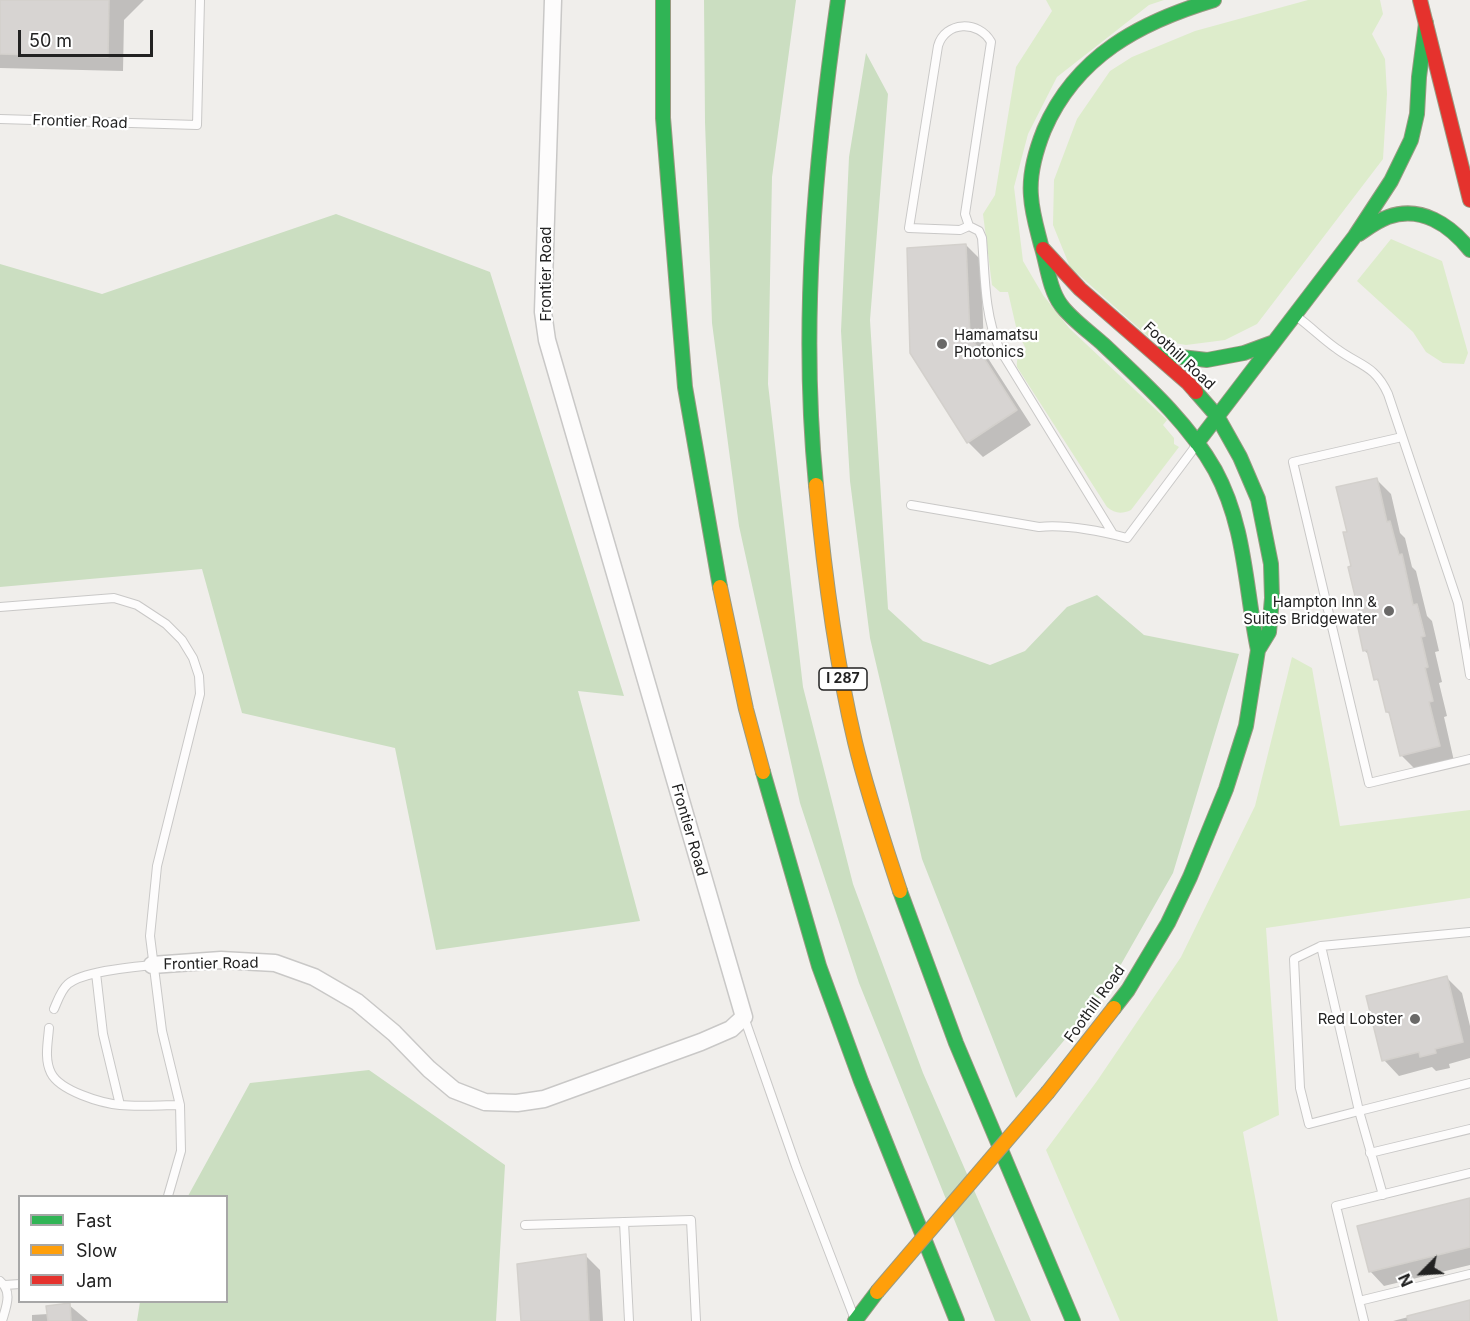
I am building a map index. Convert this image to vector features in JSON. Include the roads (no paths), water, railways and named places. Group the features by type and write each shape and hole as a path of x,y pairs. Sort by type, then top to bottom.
{"main road":[{"path":"663,0 663,118 685,387 716,567 744,698 771,802 819,966 865,1092 957,1321"},
{"name":"I 287","path":"838,0 820,138 809,286 812,445 829,603 858,754 906,913 963,1064 1073,1321"},
{"name":"Foothill Road","path":"855,1321 877,1292 1048,1092 1128,990 1168,923 1191,877 1226,789 1246,726 1258,650 1240,539 1232,511 1215,471 1197,443 1168,408 1061,305 1051,285 1031,207 1031,179 1038,147 1048,118 1086,66 1109,46 1155,19 1191,5 1214,0"},
{"path":"1420,0 1469,193"},
{"path":"1197,443 1355,236 1391,181 1411,140 1417,114 1426,23"},
{"path":"1355,236 1387,217 1402,213 1418,214 1431,217 1448,226 1459,235 1470,250"},
{"name":"Foothill Road","path":"1043,249 1080,289 1188,383 1217,416 1240,457 1257,500 1266,532 1271,564 1272,598 1269,632 1258,650"},
{"path":"1155,354 1208,360 1244,353 1274,342"}],"street":[{"name":"Frontier Road","path":"152,965 221,960 275,963 314,977 357,1002 454,1090 485,1102 518,1103 544,1098 701,1042 731,1029 744,1017 547,340 543,312 553,0"}],"lane":[{"name":"Frontier Road","path":"0,119 197,125 200,0"},
{"path":"969,226 960,230 909,228 938,46 944,33 952,28 960,27 979,30 987,34 991,42 965,214 969,226 979,231 982,238 988,314 992,331 999,348 1113,534"},
{"path":"1295,315 1338,350 1373,370 1382,381 1458,603 1470,675"},
{"path":"1402,437 1293,462 1369,783 1470,759"},
{"path":"911,505 1039,527 1052,525 1127,538 1197,443"},
{"path":"0,607 114,598 137,605 166,624 182,640 193,658 199,676 200,694 157,866 150,936 162,1031 180,1105 181,1151 169,1195"},
{"path":"1470,932 1321,946 1294,959 1300,1088 1309,1124 1470,1083"},
{"path":"1321,946 1359,1111 1383,1195"},
{"path":"54,1009 61,992 70,982 96,973 152,965"},
{"path":"96,973 103,1034 120,1105"},
{"path":"744,1017 796,1166 855,1321"},
{"path":"49,1028 46,1055 51,1073 63,1087 87,1097 120,1105 180,1105"},
{"path":"1370,1153 1470,1129"},
{"path":"1364,1321 1336,1206 1470,1173"},
{"path":"525,1225 692,1220 696,1321"},
{"path":"624,1222 628,1321"},
{"path":"1359,1301 1470,1274"},
{"path":"2,1321 8,1298 2,1283 18,1284"}],"place":[{"name":"Hamamatsu Photonics","path":"942,344"},
{"name":"Hampton Inn & Suites Bridgewater","path":"1389,611"},
{"name":"Red Lobster","path":"1415,1019"}]}
